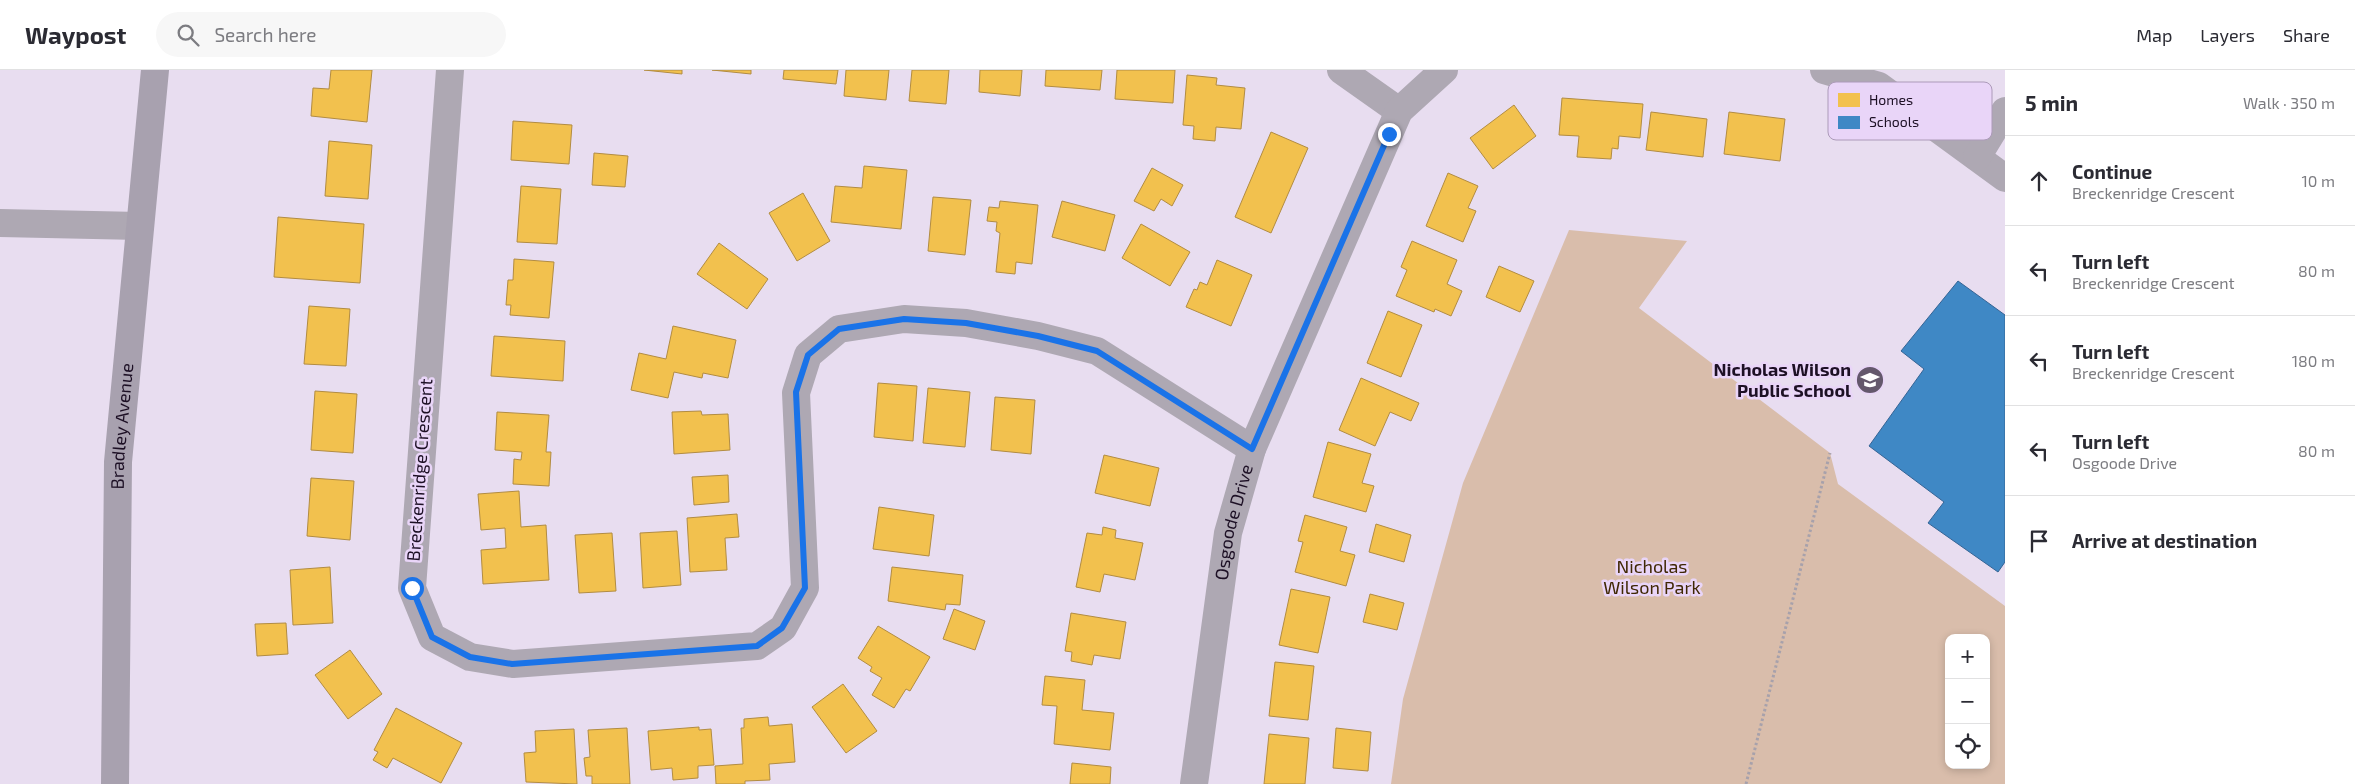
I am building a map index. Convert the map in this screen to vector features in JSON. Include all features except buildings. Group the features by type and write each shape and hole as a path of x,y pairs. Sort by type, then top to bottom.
{"main road":[{"name":"Bradley Avenue","path":"115,784 118,462 156,70"}],"street":[{"name":"Breckenridge Crescent","path":"450,70 412,588 432,637 470,657 512,664 757,646 782,628 805,588 796,392 808,355 839,329 904,319 966,323 1038,336 1097,351 1252,449"},
{"path":"1341,70 1399,111"},
{"name":"Osgoode Drive","path":"1194,784 1228,532 1252,449 1399,111 1444,70"},
{"path":"1824,70 1864,82"},
{"path":"1992,132 2005,111"},
{"path":"1953,140 2005,178"},
{"path":"1977,157 1987,140"},
{"path":"0,223 140,226"}],"path":[{"path":"1746,784 1830,453"}],"green space":[{"name":"Nicholas Wilson Park","path":"1569,230 1687,241 1639,308 1830,453 1838,484 2005,606 2005,784 1391,784 1403,699 1463,483"}],"place":[{"name":"Nicholas Wilson Public School","path":"1870,380"}],"route":[{"path":"412,588 432,637 470,657 512,664 757,646 782,628 805,588 796,392 808,355 839,329 904,319 966,323 1038,336 1097,351 1252,449 1389,134"}]}
